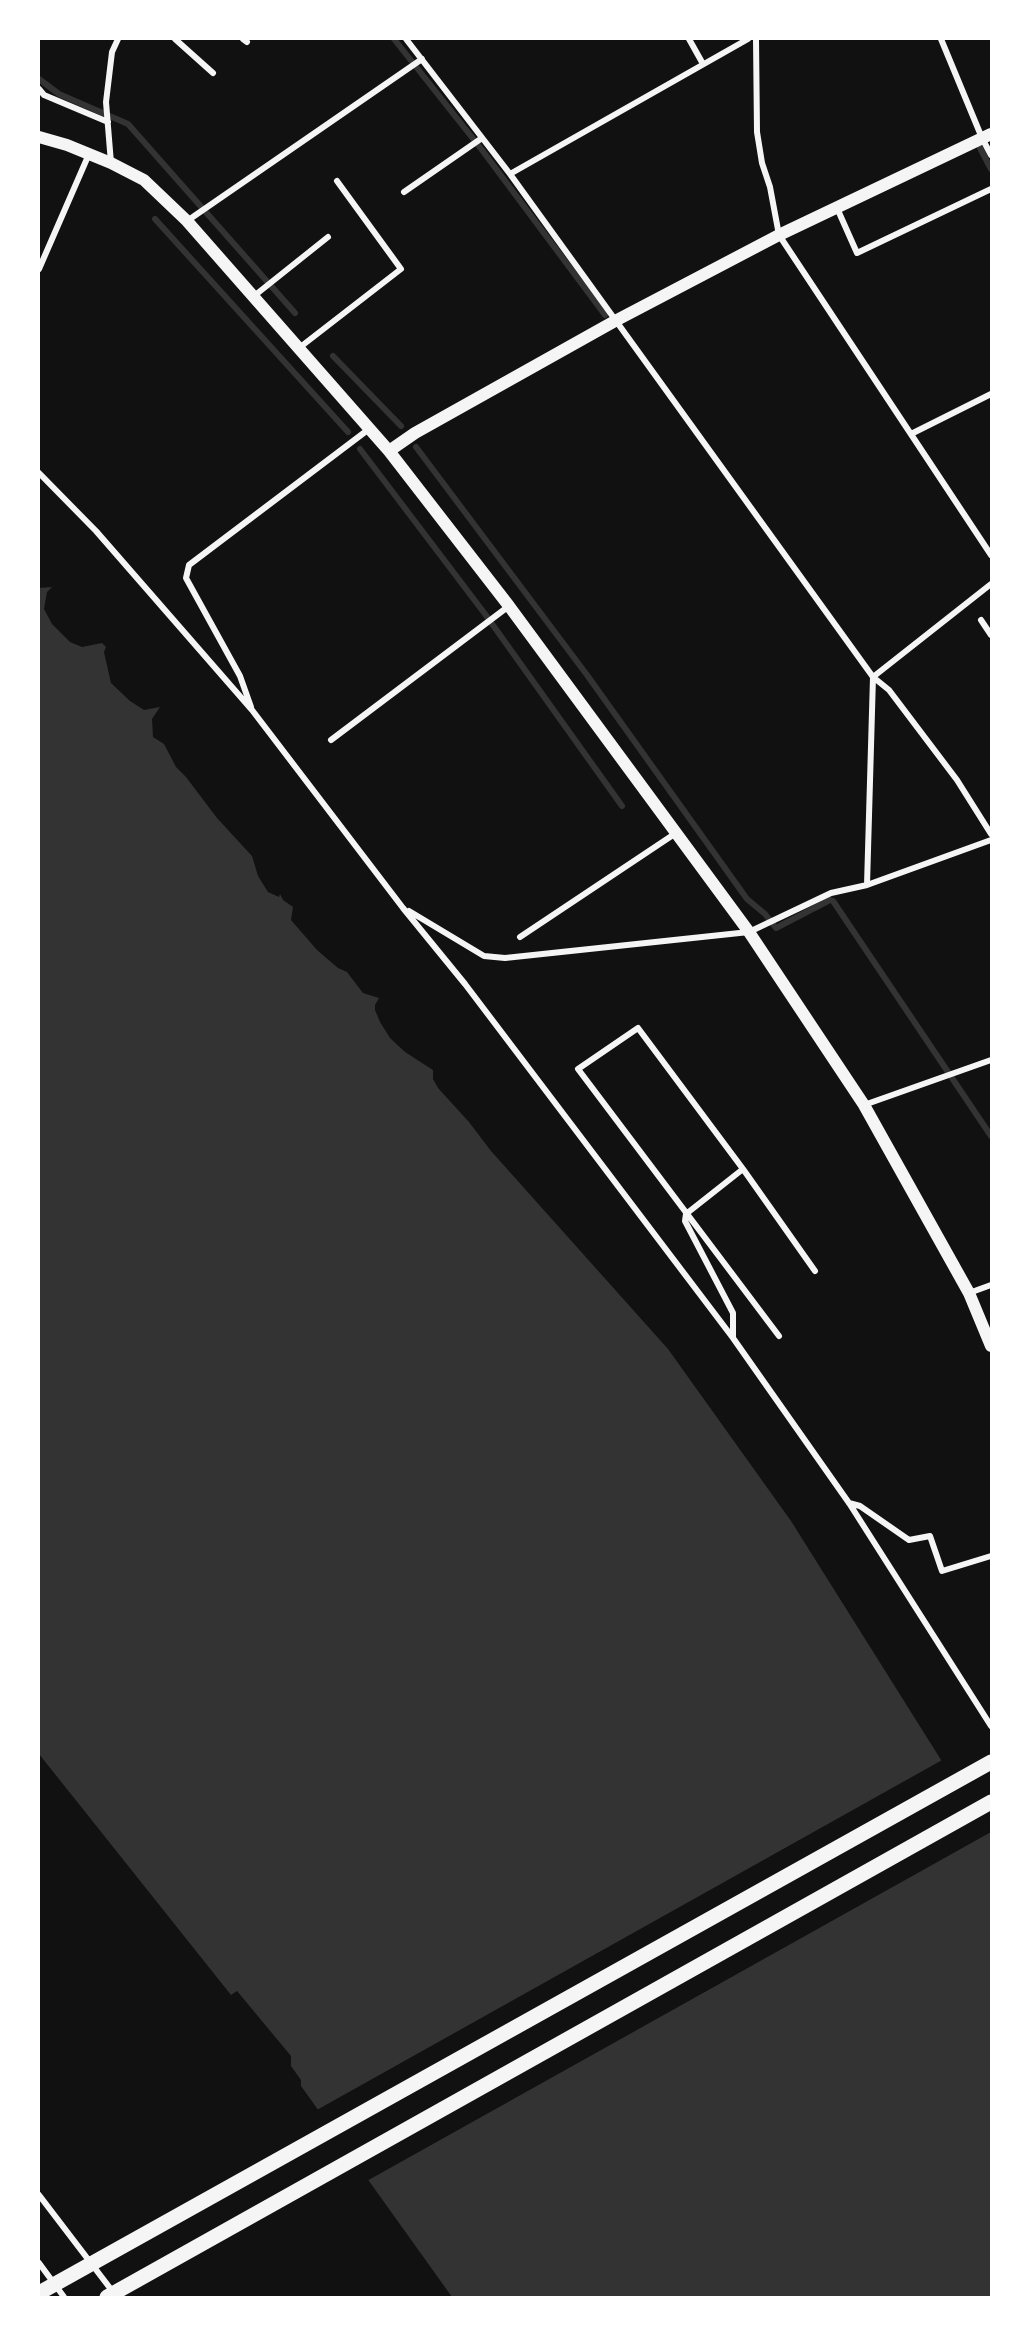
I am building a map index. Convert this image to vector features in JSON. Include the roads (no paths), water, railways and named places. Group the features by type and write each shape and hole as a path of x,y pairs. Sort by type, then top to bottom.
{"highway":[{"path":"39,2293 991,1762"},
{"path":"107,2297 119,2293 991,1802"}],"main road":[{"path":"389,451 415,433 615,321 779,235 986,136"},
{"path":"39,137 111,163 144,180 187,221 389,451 509,606 749,932 864,1105 969,1293 990,1341"}],"street":[{"path":"111,163 107,108 112,52 118,39"},
{"path":"175,39 213,73"},
{"path":"406,39 417,62 478,141 510,174 873,677 889,690 957,780 991,834"},
{"path":"689,39 703,64"},
{"path":"510,174 748,39"},
{"path":"756,39 757,132 779,235 991,555"},
{"path":"941,39 986,136 991,155"},
{"path":"187,221 417,62"},
{"path":"39,89 44,95 108,120"},
{"path":"404,192 478,141"},
{"path":"39,269 89,154"},
{"path":"299,348 401,269 337,181"},
{"path":"837,208 856,253 991,189"},
{"path":"253,297 328,237"},
{"path":"911,434 991,394"},
{"path":"252,710 240,676 186,578 189,565 369,429"},
{"path":"39,473 96,531 252,710 403,908 465,984 733,1338 849,1503 991,1726"},
{"path":"873,677 991,584"},
{"path":"331,740 509,606"},
{"path":"981,620 991,635"},
{"path":"867,885 873,677"},
{"path":"520,937 676,833"},
{"path":"403,908 484,956 505,958 749,932 831,893 867,885 991,840"},
{"path":"779,1336 578,1069 639,1028 815,1271"},
{"path":"864,1105 991,1060"},
{"path":"733,1338 733,1313 685,1221 686,1214 743,1169"},
{"path":"969,1293 991,1285"},
{"path":"849,1503 860,1506 909,1540 930,1536 942,1571 991,1556"},
{"path":"39,2194 119,2293"},
{"path":"39,2264 64,2297"}],"waterway":[{"path":"394,39 482,150 605,315"},
{"path":"39,79 59,94 128,124 295,313"},
{"path":"980,148 991,169"},
{"path":"155,219 348,432"},
{"path":"333,356 401,426"},
{"path":"416,447 587,675 747,899 765,914 776,928 830,900 833,901 991,1136"},
{"path":"360,449 485,614 622,806"}]}
